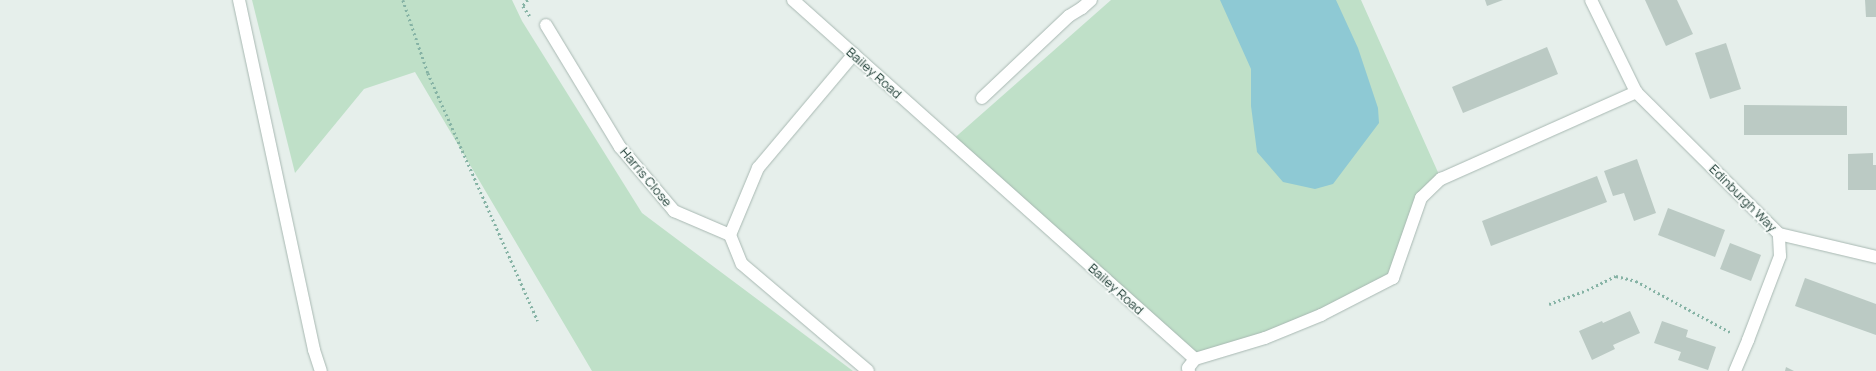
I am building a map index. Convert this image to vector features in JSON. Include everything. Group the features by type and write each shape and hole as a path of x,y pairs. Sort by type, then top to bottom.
{"street":[{"path":"239,0 314,350 321,371"},
{"name":"Bailey Road","path":"793,0 1195,359"},
{"name":"Edinburgh Way","path":"1591,0 1636,92 1779,234 1876,257"},
{"path":"982,98 1069,16 1087,4"},
{"name":"Harris Close","path":"546,25 620,147 674,211 730,235"},
{"path":"854,54 758,168 730,235 742,264 868,371"},
{"path":"1189,371 1188,368 1195,359 1265,338 1321,315 1393,278 1421,198 1441,179 1636,92"},
{"path":"1735,371 1780,256 1779,234"}],"path":[{"path":"403,0 428,73 538,321"},
{"path":"1549,304 1587,290 1616,276 1636,281 1748,340"}],"green space":[{"path":"252,0 512,0 522,21 642,213 853,371 592,371 415,72 364,89 295,173"},
{"path":"1111,0 1361,0 1441,179 1421,198 1393,278 1321,315 1195,359 951,141"}],"water":[{"path":"1220,0 1336,0 1358,48 1378,108 1379,123 1333,184 1315,189 1283,182 1257,152 1251,106 1251,69"}],"building":[{"path":"1485,0 1503,0 1487,6"},
{"path":"1645,0 1677,0 1693,34 1666,46"},
{"path":"1865,0 1876,0 1876,17 1866,17"},
{"path":"1726,43 1741,89 1710,99 1695,53"},
{"path":"1547,47 1558,74 1463,113 1452,87"},
{"path":"1744,105 1847,106 1847,135 1744,135"},
{"path":"1873,153 1873,165 1876,165 1876,190 1848,190 1848,154"},
{"path":"1637,159 1656,213 1634,221 1624,193 1613,196 1604,171"},
{"path":"1597,176 1607,202 1491,246 1482,221"},
{"path":"1668,208 1725,230 1715,257 1658,235"},
{"path":"1730,243 1761,255 1751,281 1720,269"},
{"path":"1805,278 1876,304 1876,335 1795,306"},
{"path":"1630,311 1640,333 1613,345 1615,349 1592,360 1579,331 1602,321 1603,323"},
{"path":"1662,321 1688,330 1686,337 1716,347 1708,370 1678,360 1681,352 1654,343"},
{"path":"1786,367 1794,371 1785,371"}]}
